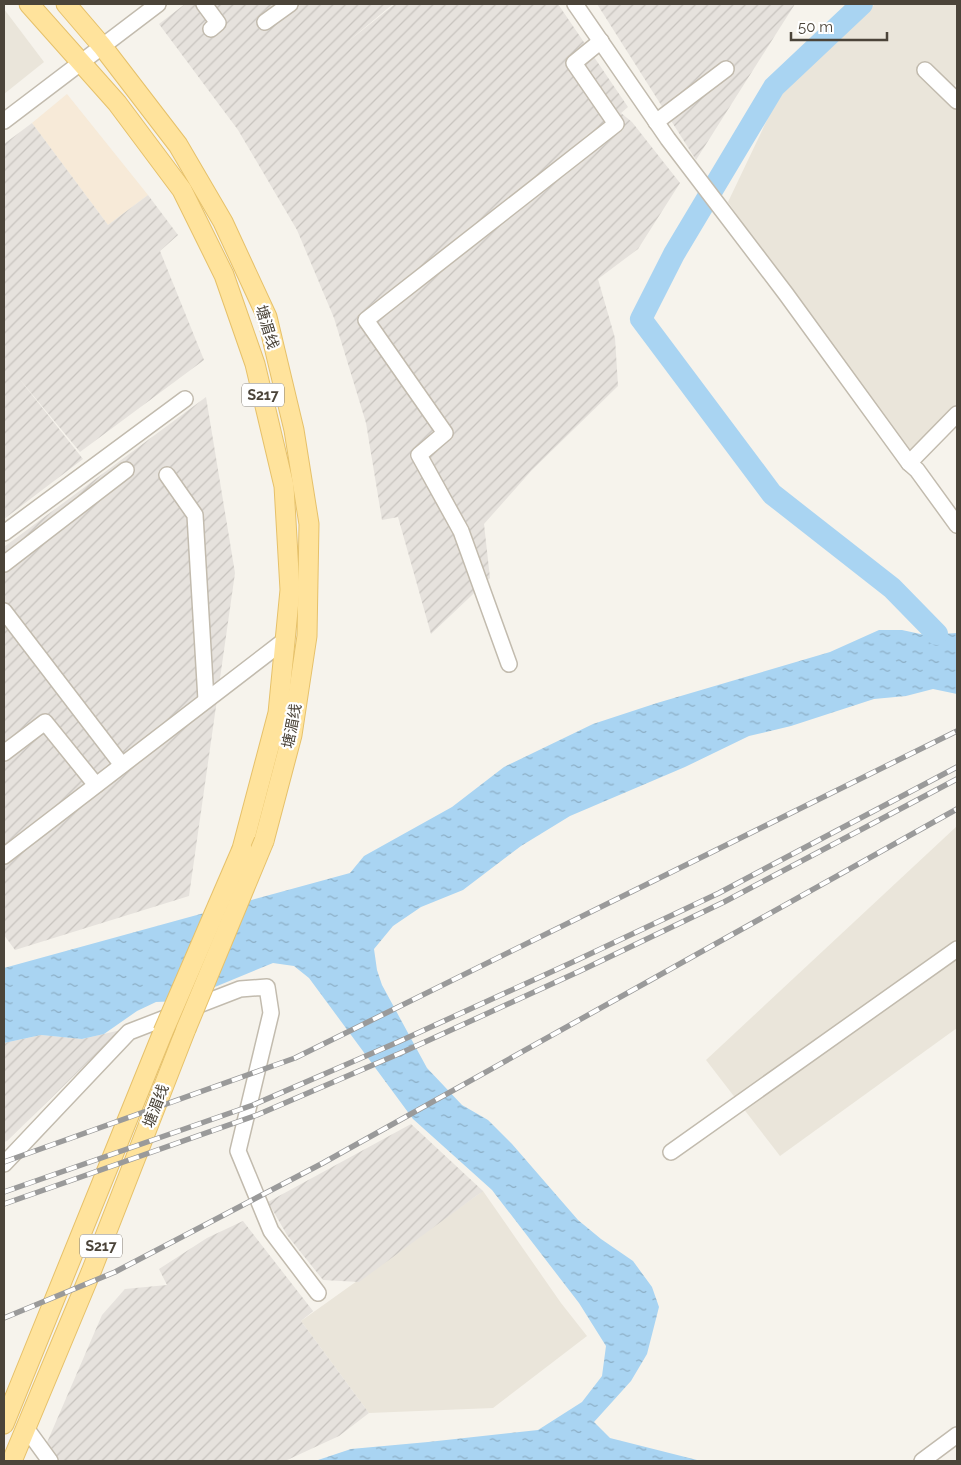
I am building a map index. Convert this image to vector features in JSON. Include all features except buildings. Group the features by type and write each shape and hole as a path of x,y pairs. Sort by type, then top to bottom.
{"main road":[{"name":"S217","path":"5,1414 242,849 278,713 290,590 284,486 256,364 224,275 182,190 117,103 29,4"},
{"name":"塘湄线","path":"12,1461 264,841 292,734 308,636 309,524 294,430 267,317 223,222 178,145 102,46 66,4"}],"street":[{"path":"4,121 158,4"},
{"path":"204,4 218,23 211,29"},
{"path":"265,22 290,4"},
{"path":"575,4 656,122 792,302 909,463 952,506 957,525"},
{"path":"509,664 461,530 418,455 445,433 366,320 616,124 574,63 601,41"},
{"path":"656,122 726,69"},
{"path":"925,70 957,101"},
{"path":"4,533 185,399"},
{"path":"909,463 957,414"},
{"path":"4,564 126,470"},
{"path":"167,475 195,514 206,700"},
{"path":"4,611 122,765"},
{"path":"4,856 285,640"},
{"path":"4,752 45,722 96,785"},
{"path":"671,1152 957,949"},
{"path":"4,1164 130,1032 240,989 267,987 271,1013 238,1151 271,1231 318,1293"},
{"path":"26,1428 50,1461"},
{"path":"922,1461 957,1435"}],"shaded area":[{"path":"185,4 393,4 345,44 395,4 558,4 628,107 621,113 632,122 680,183 638,249 598,279 615,338 618,386 532,470 484,524 490,578 431,634 398,517 382,520 366,423 334,318 297,230 238,130 159,24"},
{"path":"597,4 795,4 696,160"},
{"path":"875,4 957,4 957,83 948,92 957,101 957,414 909,463 728,202 778,97"},
{"path":"4,9 44,62 4,94"},
{"path":"67,94 148,195 108,225 32,123"},
{"path":"32,123 108,225 148,195 178,235 160,251 204,360 80,452 17,376 83,459 4,519 4,144"},
{"path":"206,397 235,573 189,896 15,950 4,935 4,547"},
{"path":"957,826 957,1028 780,1156 706,1060"},
{"path":"121,1030 4,1142 4,1043 41,1035 82,1039"},
{"path":"411,1124 483,1191 359,1282 323,1280 287,1235 268,1202"},
{"path":"483,1191 561,1303 587,1336 493,1408 369,1413 301,1321"},
{"path":"243,1221 313,1311 301,1321 369,1413 339,1436 285,1461 39,1461 102,1315 125,1289 167,1285 159,1269 207,1238"}],"water":[{"path":"879,630 902,630 925,635 957,633 957,694 933,689 906,696 874,699 791,726 749,736 685,767 570,816 521,846 463,890 421,907 393,926 374,949 377,970 382,985 427,1068 462,1105 488,1120 512,1144 578,1220 633,1261 652,1287 659,1307 647,1354 631,1381 594,1422 610,1438 701,1461 315,1461 351,1449 538,1430 582,1402 602,1376 606,1346 579,1303 492,1190 413,1119 309,978 294,966 273,963 181,1001 156,1002 137,1011 104,1034 82,1039 41,1035 4,1043 4,968 350,873 364,856 452,807 504,767 593,724 830,652"}],"waterway":[{"path":"862,4 774,87 674,254 641,319 772,494 892,588 937,634"}],"railway":[{"path":"4,1162 295,1058 957,731"},
{"path":"4,1192 253,1105 398,1042 719,893 957,767"},
{"path":"4,1204 257,1115 403,1052 580,971 724,902 957,779"},
{"path":"4,1318 115,1272 323,1163 957,809"}]}
